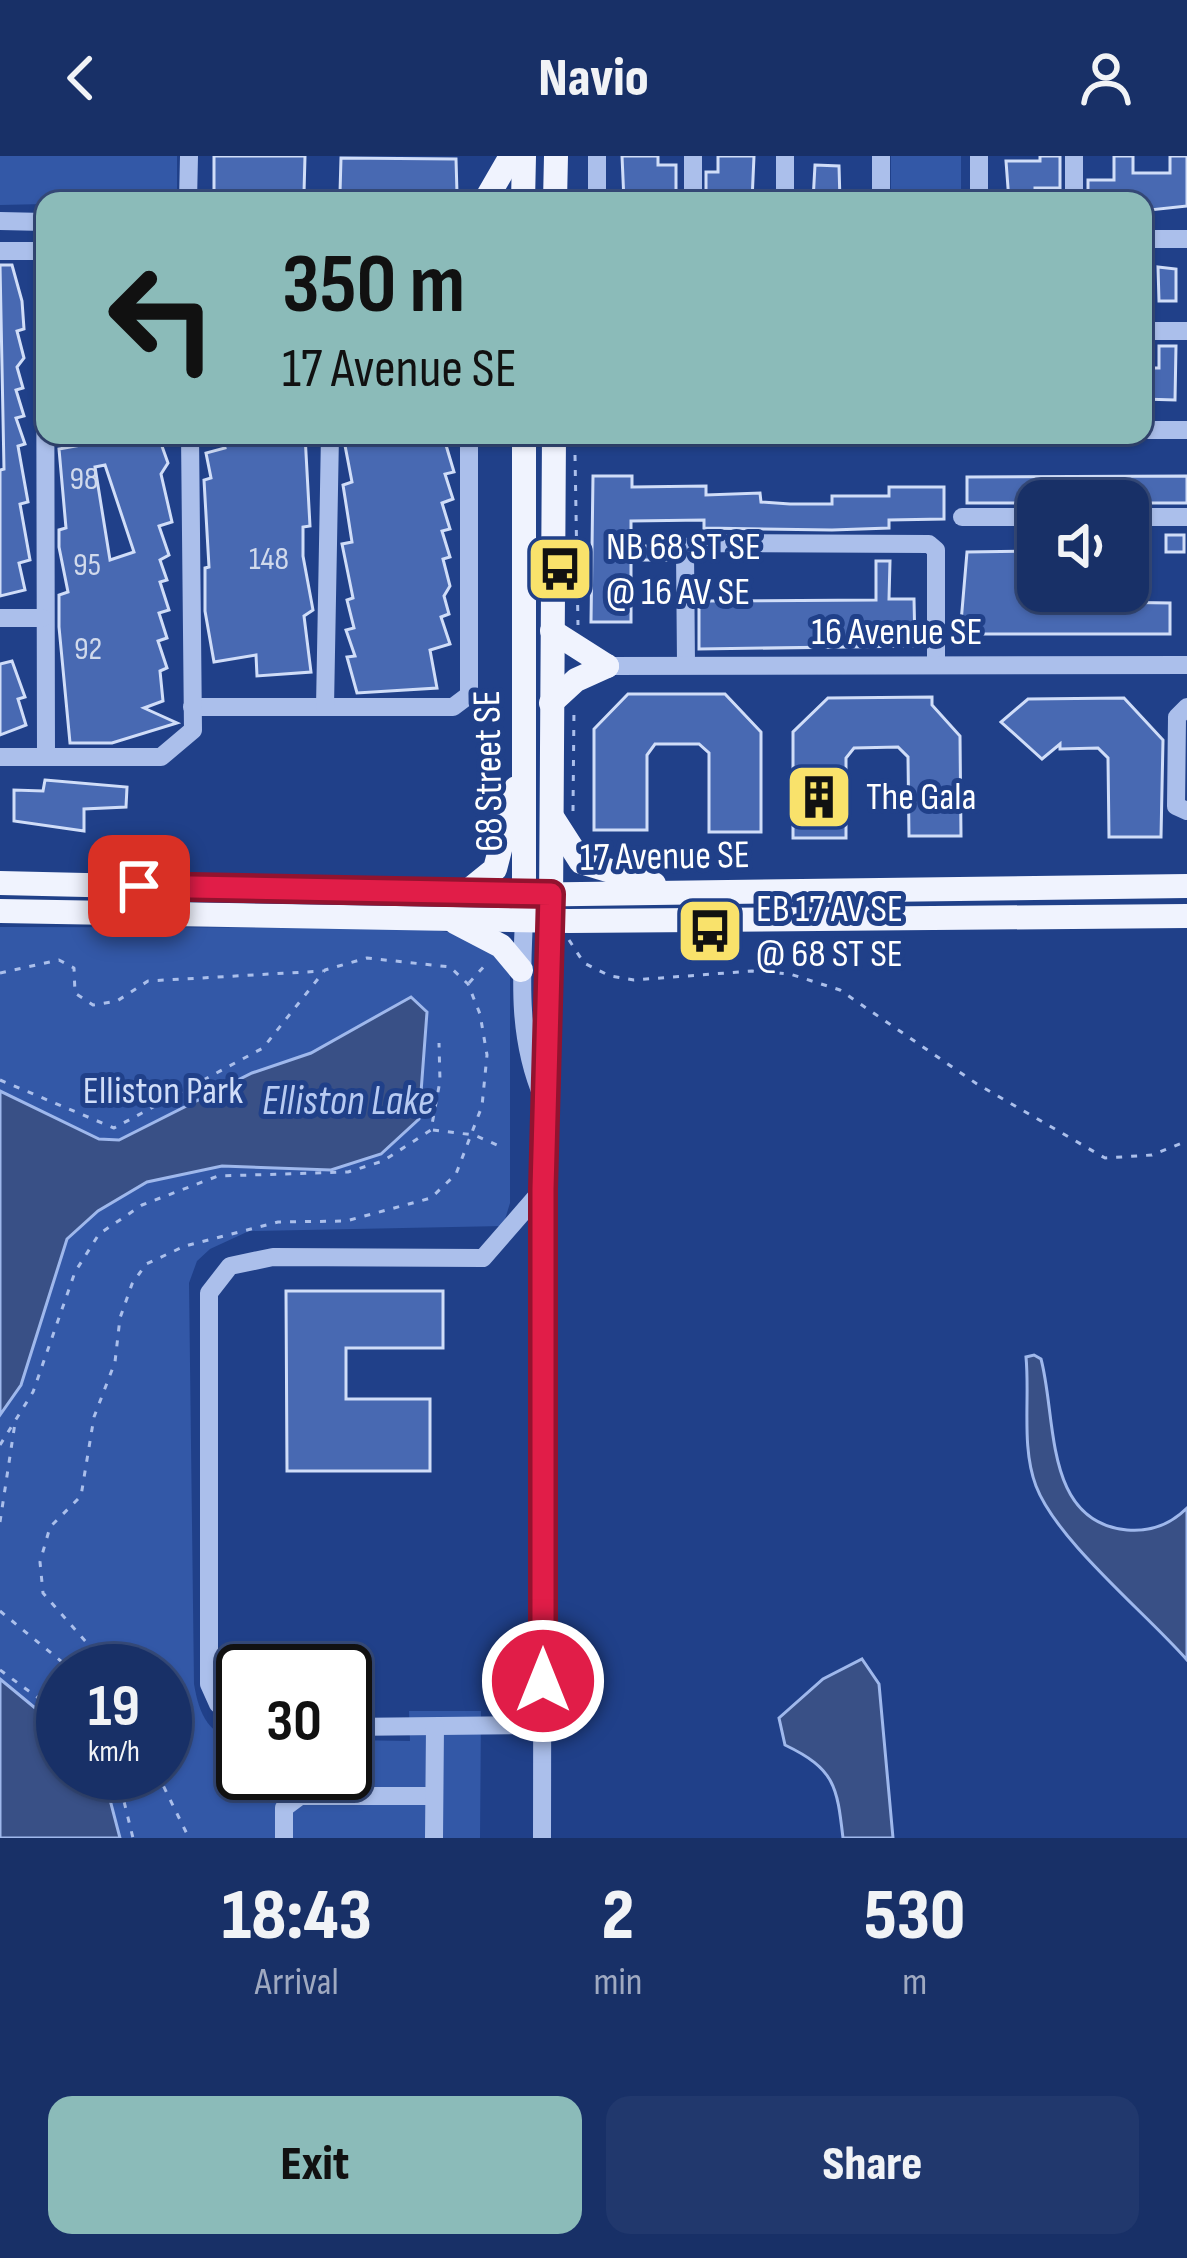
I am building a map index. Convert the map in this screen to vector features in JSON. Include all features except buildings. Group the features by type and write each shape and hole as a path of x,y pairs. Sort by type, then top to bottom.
{"main road":[{"path":"490,192 511,156"},
{"path":"524,156 524,192"},
{"path":"556,156 556,192"},
{"name":"68 Street SE","path":"524,444 524,907"},
{"name":"68 Street SE","path":"550,920 562,816 563,699 552,631 564,444"},
{"path":"552,631 607,666"},
{"path":"563,699 576,680 607,666"},
{"path":"464,894 495,869 524,751"},
{"path":"562,816 580,862 691,893"},
{"name":"17 Avenue SE","path":"0,883 464,894 524,907 550,920 1187,916"},
{"name":"17 Avenue SE","path":"0,911 435,917 524,907 551,894 1187,886"},
{"path":"435,917 488,938 521,970"}],"street":[{"path":"188,192 189,156"},
{"path":"597,156 597,192"},
{"path":"693,156 693,192"},
{"path":"785,156 785,192"},
{"path":"881,156 881,192"},
{"path":"979,156 979,192"},
{"path":"1074,156 1074,192"},
{"path":"0,221 36,222"},
{"path":"1152,239 1187,239"},
{"path":"0,250 36,251"},
{"path":"1152,332 1187,331"},
{"path":"1152,430 1187,430"},
{"path":"44,444 46,756"},
{"path":"0,757 161,758 193,730 190,444"},
{"path":"325,707 330,444"},
{"path":"192,707 453,707 469,695 469,444"},
{"path":"962,517 1017,517"},
{"path":"1149,517 1187,517"},
{"path":"686,664 685,553 694,543 717,543 929,544 936,550 936,665"},
{"path":"0,618 44,618"},
{"name":"16 Avenue SE","path":"607,666 1187,665"},
{"path":"1182,808 1178,717 1187,707"},
{"name":"68 Street SE","path":"524,907 521,970 527,1061 545,1102"},
{"name":"68 Street SE","path":"542,1838 543,1189 550,920"},
{"path":"216,1700 209,1684 209,1292 230,1266 273,1257 484,1258 543,1189"},
{"path":"372,1727 543,1725"},
{"path":"434,1838 435,1727"},
{"path":"284,1838 284,1808 300,1796 434,1796"}],"path":[{"path":"565,444 578,639"},
{"path":"562,816 563,699"},
{"path":"568,945 584,963 610,976 634,980 752,971 790,974 840,990 977,1084 1105,1158 1152,1155 1187,1141"},
{"path":"468,984 495,954"},
{"path":"0,973 59,960 74,968 75,993 94,1005 117,1001 148,981 325,970 367,958 428,961 450,968 468,984 487,1054 474,1135"},
{"path":"0,1080 114,1128 262,1048 325,970"},
{"path":"431,1130 440,1081 439,1043"},
{"path":"0,1445 62,1322 75,1272 99,1234 142,1205 218,1176 348,1172 383,1161 431,1130 474,1135 497,1145"},
{"path":"0,1522 15,1421"},
{"path":"0,1611 40,1644"},
{"path":"0,1670 36,1696"},
{"path":"124,1800 133,1838"},
{"path":"170,1800 189,1838"}],"green space":[{"path":"0,156 177,156 177,192 36,192 36,204 0,205"},
{"path":"891,156 961,156 961,192 891,192"},
{"name":"Elliston Park","path":"0,927 420,928 469,935 510,969 510,1203 503,1226 249,1231 210,1249 197,1261 189,1283 194,1684 203,1715 216,1731 216,1800 372,1800 372,1740 410,1741 409,1711 481,1711 480,1838 0,1838"}],"water":[{"name":"Elliston Lake","path":"411,997 427,1012 419,1119 381,1154 331,1170 222,1166 147,1182 98,1211 67,1239 21,1385 0,1415 0,1091 99,1139 119,1140 252,1073 311,1053"},
{"path":"1026,1357 1041,1359 1058,1464 1080,1508 1100,1523 1144,1530 1160,1526 1187,1508 1187,1660 1082,1553 1036,1486 1029,1455"},
{"path":"862,1659 879,1684 893,1838 843,1838 830,1781 814,1762 785,1745 779,1718 823,1679"},
{"path":"0,1679 36,1709 36,1800 110,1800 120,1838 0,1838"}],"place":[{"name":"NB 68 ST SE @ 16 AV SE","path":"560,569"},
{"name":"The Gala","path":"819,797"},
{"name":"EB 17 AV SE @ 68 ST SE","path":"710,931"}],"route":[{"path":"139,886 551,894 543,1189 543,1681"}]}
